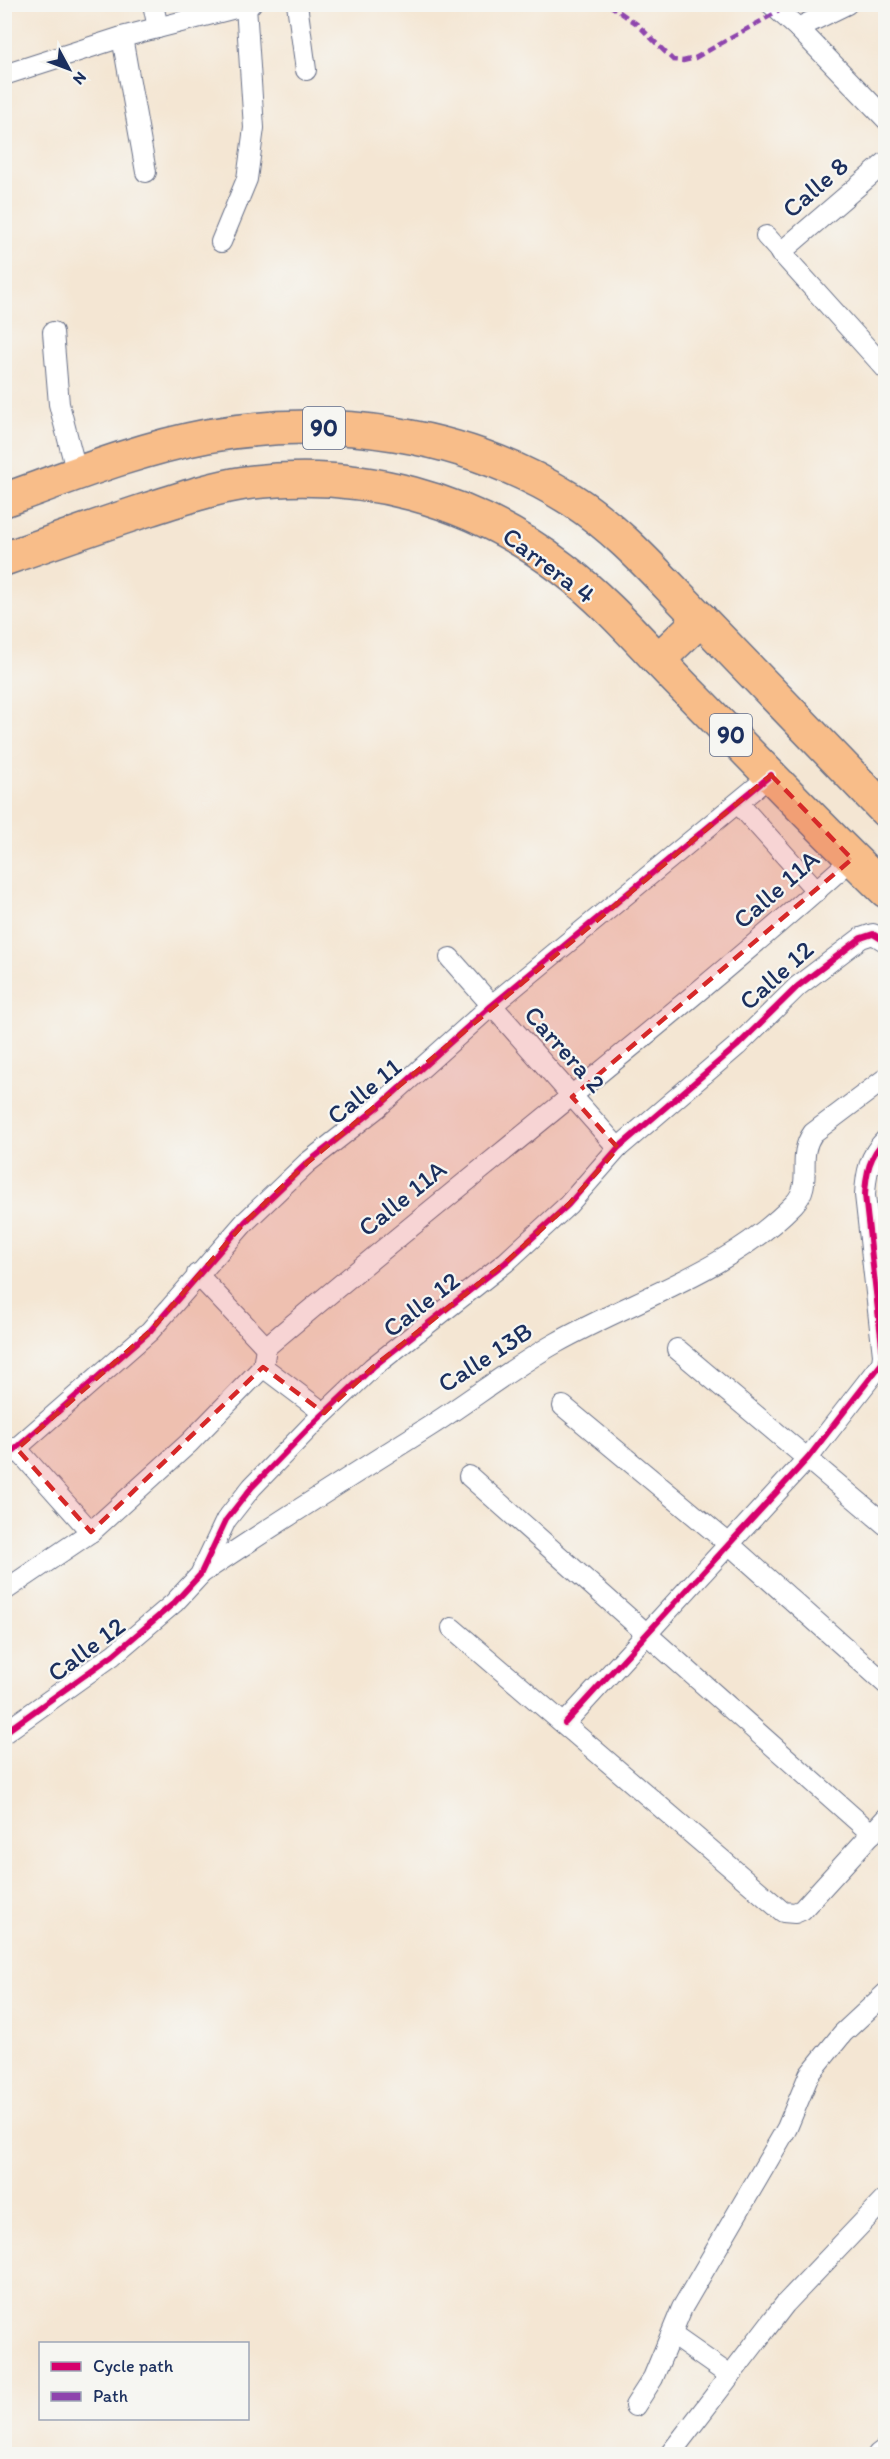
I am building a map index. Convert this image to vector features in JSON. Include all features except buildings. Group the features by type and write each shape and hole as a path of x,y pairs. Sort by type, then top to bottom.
{"highway":[{"name":"90","path":"4,500 156,448 208,436 253,430 350,428 445,443 493,459 534,478 575,502 625,542 885,811"},
{"name":"Carrera 4","path":"4,559 194,494 244,483 298,480 357,482 401,489 445,503 489,521 523,539 564,569 658,660 885,891"},
{"path":"658,660 701,619"}],"street":[{"path":"153,4 158,28"},
{"path":"297,4 306,70"},
{"path":"771,4 798,28 885,119"},
{"path":"798,28 847,4"},
{"path":"4,75 122,37 248,5 254,128 247,179 221,242"},
{"path":"122,37 146,172"},
{"name":"Calle 8","path":"780,253 885,162"},
{"path":"766,236 885,369"},
{"path":"53,332 59,404 77,474"},
{"name":"Calle 11","path":"11,1454 150,1331 197,1274 245,1222 307,1163 376,1108 491,1006 771,775"},
{"path":"738,803 817,891"},
{"name":"Calle 11A","path":"266,1347 392,1240 572,1097 852,859"},
{"name":"Calle 12","path":"4,1733 113,1655 174,1603 200,1575 232,1512 252,1487 324,1413 373,1367 506,1262 567,1205 618,1148 737,1046 798,986 861,938 873,934 885,942"},
{"name":"Carrera 2","path":"450,958 618,1148"},
{"name":"Calle 13B","path":"200,1575 303,1505 428,1428 556,1343 684,1283 732,1252 793,1204 803,1192 803,1155 805,1144 813,1133 885,1078"},
{"path":"565,1723 808,1458 884,1365 865,1196 866,1170 873,1154 885,1139"},
{"path":"4,1591 91,1532 189,1443 263,1367 266,1347 197,1274"},
{"path":"677,1349 808,1458 885,1526"},
{"path":"263,1367 324,1413"},
{"path":"563,1406 729,1544 885,1684"},
{"path":"11,1454 91,1532"},
{"path":"469,1476 872,1834"},
{"path":"452,1628 783,1912 795,1913 802,1910 885,1818"},
{"path":"635,2406 653,2378 682,2308 787,2128 809,2075 843,2034 885,1993"},
{"path":"670,2454 784,2304 885,2198"},
{"path":"672,2335 729,2375"},
{"path":"878,2454 885,2448"}],"highlighted area":[{"path":"771,775 852,859 572,1097 618,1148 568,1205 506,1262 373,1367 324,1413 263,1367 91,1532 17,1449 150,1331 245,1222 307,1163"}],"marked path":[{"path":"608,4 637,24 673,60 683,61 695,58 779,11"}],"cycle path":[{"path":"4,1459 150,1331 245,1222 307,1163 377,1108 491,1006 771,775"},
{"path":"4,1733 113,1655 174,1603 200,1575 226,1520 252,1487 373,1367 506,1262 568,1205 618,1148 737,1046 798,986 861,938 873,934 886,942"},
{"path":"565,1723 808,1458 882,1363 883,1355 865,1195 870,1165 880,1145 886,1139"}]}
